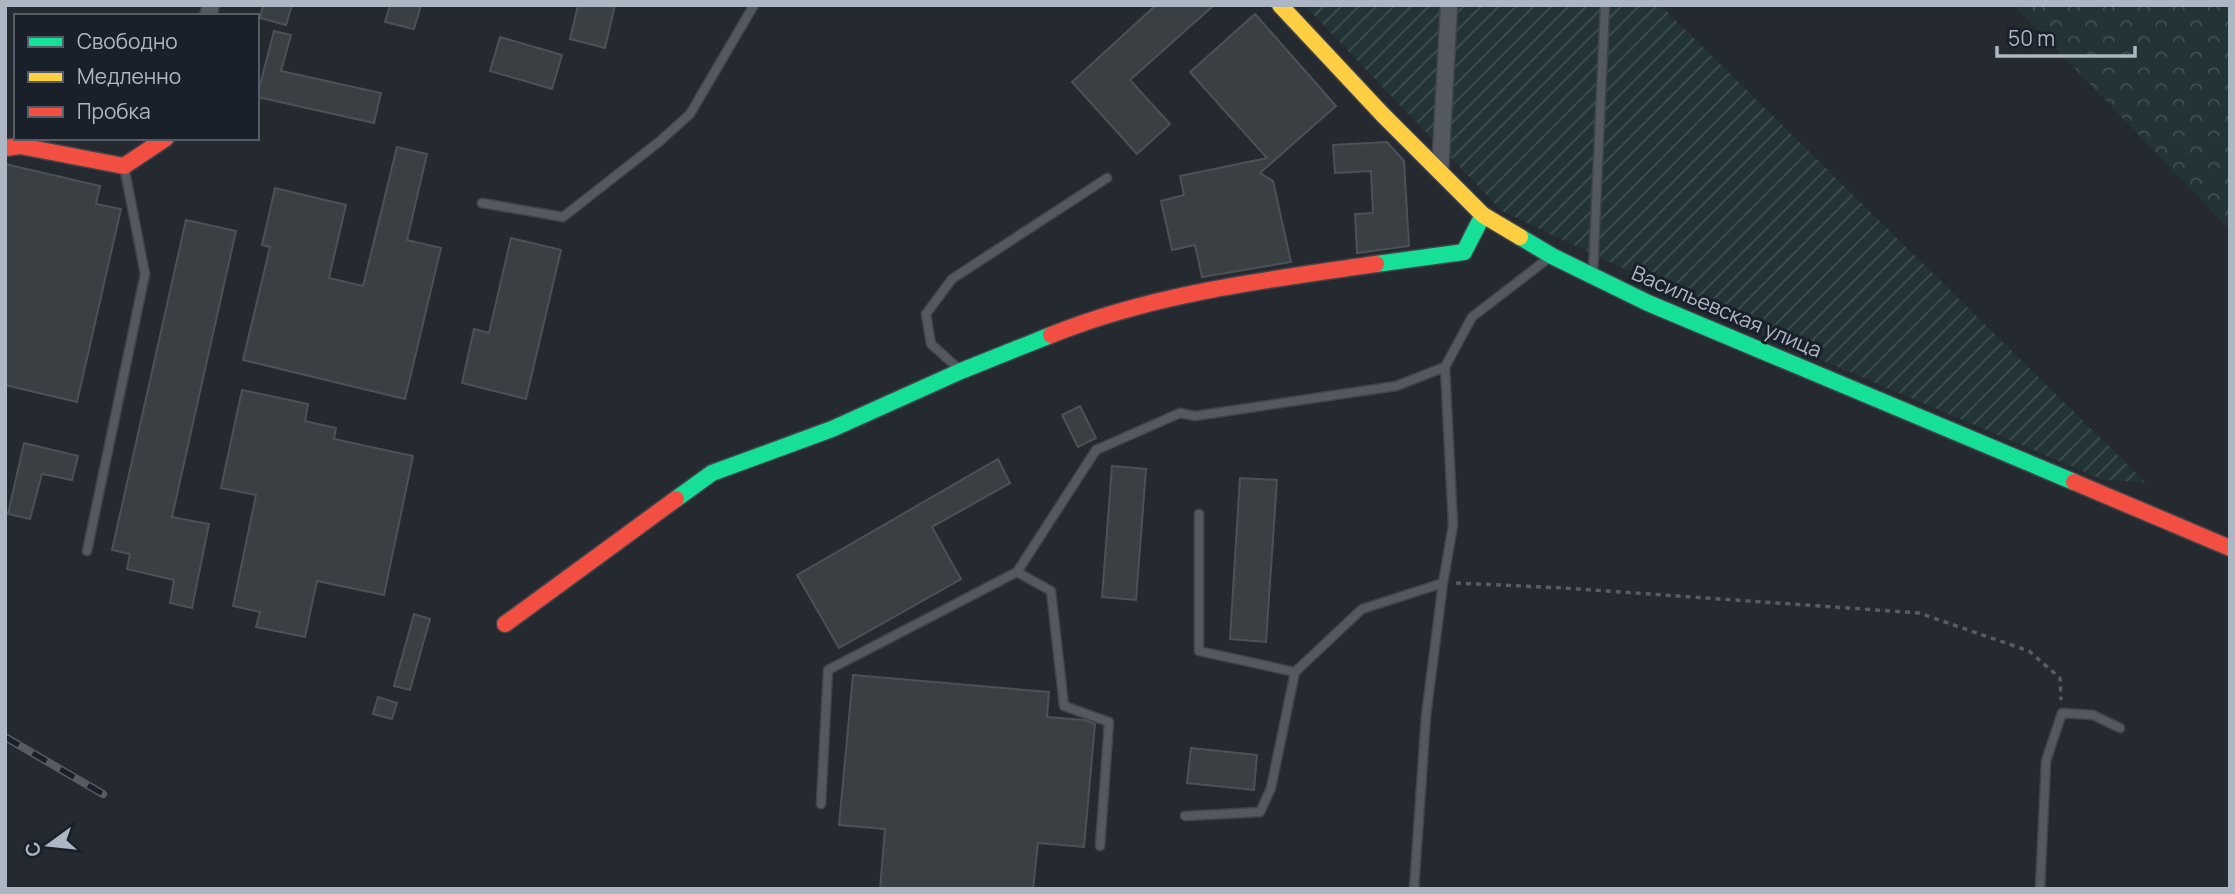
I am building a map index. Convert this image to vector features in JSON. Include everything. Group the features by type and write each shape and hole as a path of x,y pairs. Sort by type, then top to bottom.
{"street":[{"name":"Васильевская улица","path":"1280,5 1483,215 1552,256 1648,303 1861,390 2230,548"},
{"path":"1440,172 1449,5"},
{"path":"5,148 20,146 124,166 163,140"},
{"path":"505,624 712,473 832,429 961,371 1063,330 1174,296 1263,280 1464,252 1483,215"}],"lane":[{"path":"482,203 564,217 690,114 754,5"},
{"path":"1593,276 1605,5"},
{"path":"87,551 145,274 124,166"},
{"path":"961,371 931,344 926,314 952,279 1107,178"},
{"path":"1414,889 1426,716 1443,583 1454,526 1445,367 1472,317 1552,256"},
{"path":"821,804 828,670 1017,572 1096,450 1180,413 1195,416 1396,386 1445,367"},
{"path":"1199,513 1199,651 1295,672"},
{"path":"1017,572 1051,591 1064,706 1109,722 1100,846"},
{"path":"1185,816 1260,812 1271,788 1295,672 1362,609 1443,583"},
{"path":"2040,889 2046,761 2062,713 2093,715 2120,728"}],"path":[{"path":"1443,583 1577,589 1919,613 2029,651 2060,678 2062,713"}],"green space":[{"path":"1304,5 1660,5 2145,482 2104,480 1770,338 1502,211"},
{"path":"2014,5 2230,5 2230,230"}],"building":[{"path":"263,5 292,5 286,25 260,18"},
{"path":"390,5 421,5 414,29 385,22"},
{"path":"578,5 615,5 605,48 570,39"},
{"path":"1156,5 1214,5 1130,80 1170,124 1137,154 1072,82"},
{"path":"1255,14 1336,106 1260,173 1273,181 1291,262 1202,277 1195,245 1172,250 1161,201 1184,195 1180,176 1267,158 1190,72"},
{"path":"274,31 291,35 281,71 381,93 374,123 259,97"},
{"path":"500,37 562,55 552,89 490,71"},
{"path":"1387,142 1404,161 1409,246 1357,253 1355,214 1373,213 1371,171 1335,173 1333,145"},
{"path":"397,147 427,154 407,240 441,248 405,399 243,360 270,247 262,245 275,188 346,205 329,278 363,286"},
{"path":"5,164 100,186 96,204 121,209 77,402 5,385"},
{"path":"186,220 236,231 172,517 209,524 192,608 170,603 174,580 127,569 130,554 112,550"},
{"path":"511,238 561,250 526,399 462,383 474,329 489,333"},
{"path":"242,390 308,404 305,421 336,428 334,439 413,456 384,595 317,581 305,637 256,627 260,612 233,606 256,495 221,488"},
{"path":"1080,406 1096,438 1078,447 1062,415"},
{"path":"24,443 78,456 72,480 42,474 30,519 8,514"},
{"path":"998,459 1010,483 932,527 961,579 839,648 797,575"},
{"path":"1112,466 1146,469 1136,600 1102,597"},
{"path":"1240,478 1277,480 1266,642 1230,639"},
{"path":"414,614 430,619 410,690 394,686"},
{"path":"853,675 1049,692 1047,717 1085,720 1095,724 1084,847 1038,843 1033,889 880,889 885,829 839,825"},
{"path":"378,697 397,703 392,719 373,714"},
{"path":"1191,748 1257,755 1254,790 1187,783"}],"railway":[{"path":"5,737 103,794"}],"traffic: fast":[{"path":"1376,264 1464,252 1483,215"},
{"path":"1520,237 1552,256 1648,303 2074,482"},
{"path":"676,499 712,473 832,429 961,371 1051,335"}],"traffic: slow":[{"path":"1280,5 1383,115 1483,215 1520,237"}],"traffic: jam":[{"path":"5,148 20,146 124,166 163,140"},
{"path":"1051,335 1130,308 1171,298 1252,282 1376,264"},
{"path":"2074,482 2230,548"},
{"path":"505,624 676,499"}]}
